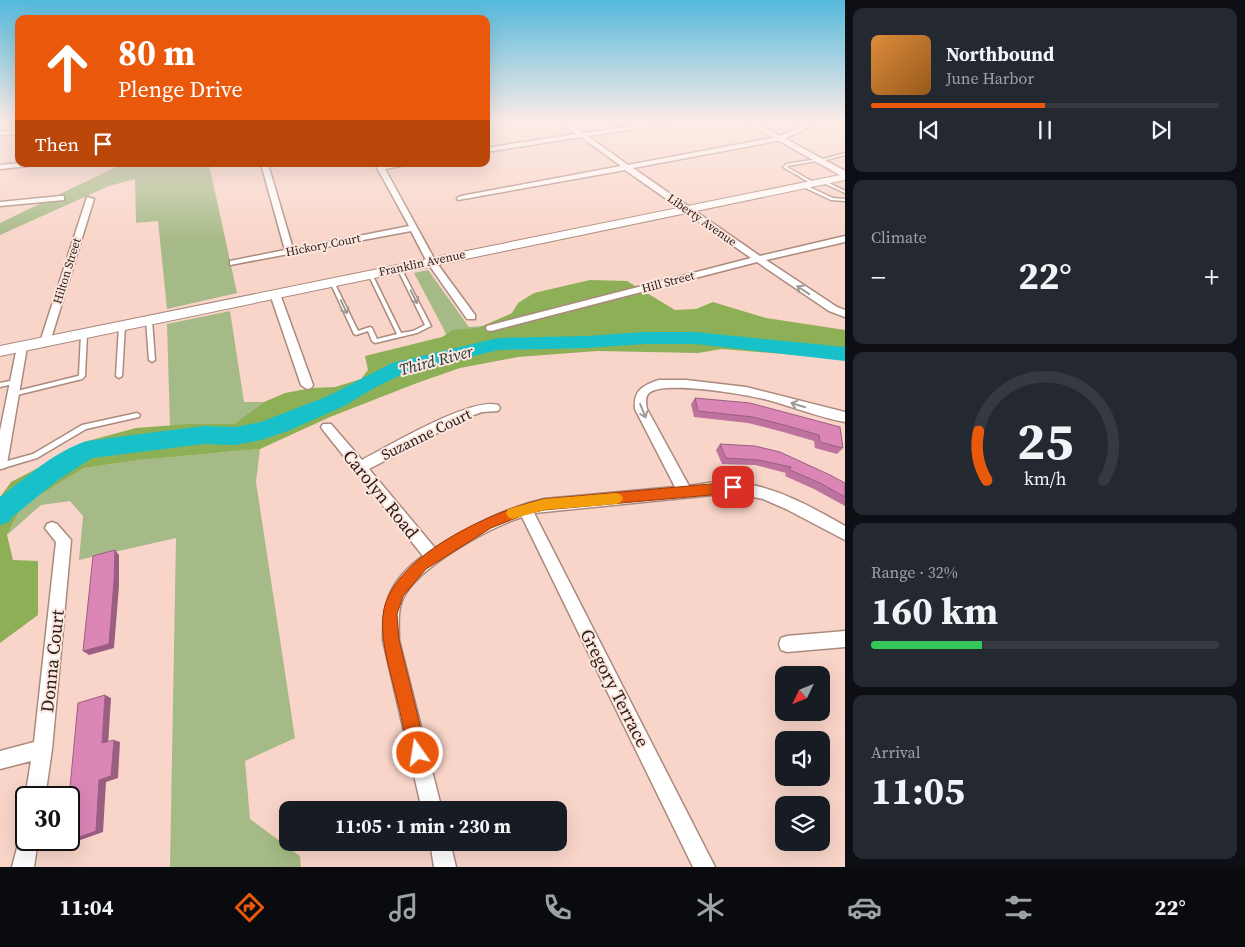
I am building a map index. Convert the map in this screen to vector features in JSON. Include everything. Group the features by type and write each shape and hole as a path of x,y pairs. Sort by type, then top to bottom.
{"main road":[{"name":"Franklin Avenue","path":"0,351 845,176"}],"street":[{"name":"Liberty Avenue","path":"618,161 757,259 832,309 845,314"},
{"path":"461,198 662,161"},
{"path":"821,161 845,176"},
{"path":"0,166 15,165"},
{"path":"265,167 290,252"},
{"path":"381,167 412,228 432,262 471,317"},
{"path":"0,204 61,198"},
{"name":"Hilton Street","path":"45,342 90,199"},
{"name":"Hickory Court","path":"233,263 412,228"},
{"name":"Hill Street","path":"491,328 757,259 845,239"},
{"path":"275,294 307,385"},
{"path":"0,465 22,347"},
{"path":"685,492 641,409 641,396 645,390 652,386 673,384 742,390 845,417"},
{"name":"Suzanne Court","path":"360,467 464,414 481,408 494,408"},
{"name":"Carolyn Road","path":"327,426 433,557"},
{"path":"430,801 391,640 390,614 397,593 421,564 487,524 525,509 544,505 733,487 758,492 798,506 845,534"},
{"name":"Gregory Terrace","path":"525,509 704,867"},
{"name":"Donna Court","path":"37,786 43,749 64,540 52,528"},
{"path":"787,644 845,639"},
{"path":"0,760 43,749"},
{"path":"23,867 26,851"},
{"path":"442,851 445,867"}],"lane":[{"path":"809,161 786,165 785,167 812,183 832,200 845,200"},
{"path":"812,183 845,192"},
{"path":"332,282 356,332 370,330 375,341 400,336 428,326 399,268"},
{"path":"370,274 400,336"},
{"path":"149,320 152,360"},
{"path":"119,376 122,326"},
{"path":"0,385 14,388 71,382 82,376 84,334"},
{"path":"0,465 35,456 84,427 138,415"}],"green space":[{"path":"116,167 210,167 237,293 167,309 158,221 136,223 135,179 109,186 0,235 0,223"},
{"path":"428,270 469,327 482,326 486,336 452,345 414,273"},
{"path":"590,280 627,281 675,310 696,309 713,302 766,318 845,330 845,359 722,349 698,353 597,351 518,357 460,368 417,383 330,417 260,449 140,460 84,468 22,506 7,535 13,560 38,561 38,615 0,643 0,497 11,482 84,442 136,428 189,424 234,424 264,402 285,393 312,388 335,387 361,379 368,370 365,356 442,337 453,330 478,328 512,313 518,303 534,293"},
{"path":"230,311 244,402 264,402 234,424 170,426 167,324"},
{"path":"260,449 256,482 295,738 245,761 250,819 279,840 279,851 293,851 300,856 301,867 170,867 176,538 79,560 83,516 70,501 41,505 7,535 22,506 84,468 140,460"}],"building":[{"path":"695,398 750,403 840,427 843,448 820,442 819,435 753,417 698,411"},
{"path":"720,444 755,446 780,452 845,483 845,497 820,483 790,470 791,467 759,460 726,458"},
{"path":"115,550 109,644 83,651 93,556"},
{"path":"105,695 102,743 114,740 111,776 99,780 96,831 80,837 80,786 70,786 78,703"}],"waterway":[{"name":"Third River","path":"0,514 2,510 50,473 87,450 203,435 235,436 261,431 336,401 369,382 399,368 498,344 586,342 645,338 695,338 845,354"}],"slow traffic":[{"path":"512,513 544,505 617,498"}],"route":[{"path":"418,753 391,640 390,614 397,593 421,564 487,524 525,509 544,505 733,487"}]}
